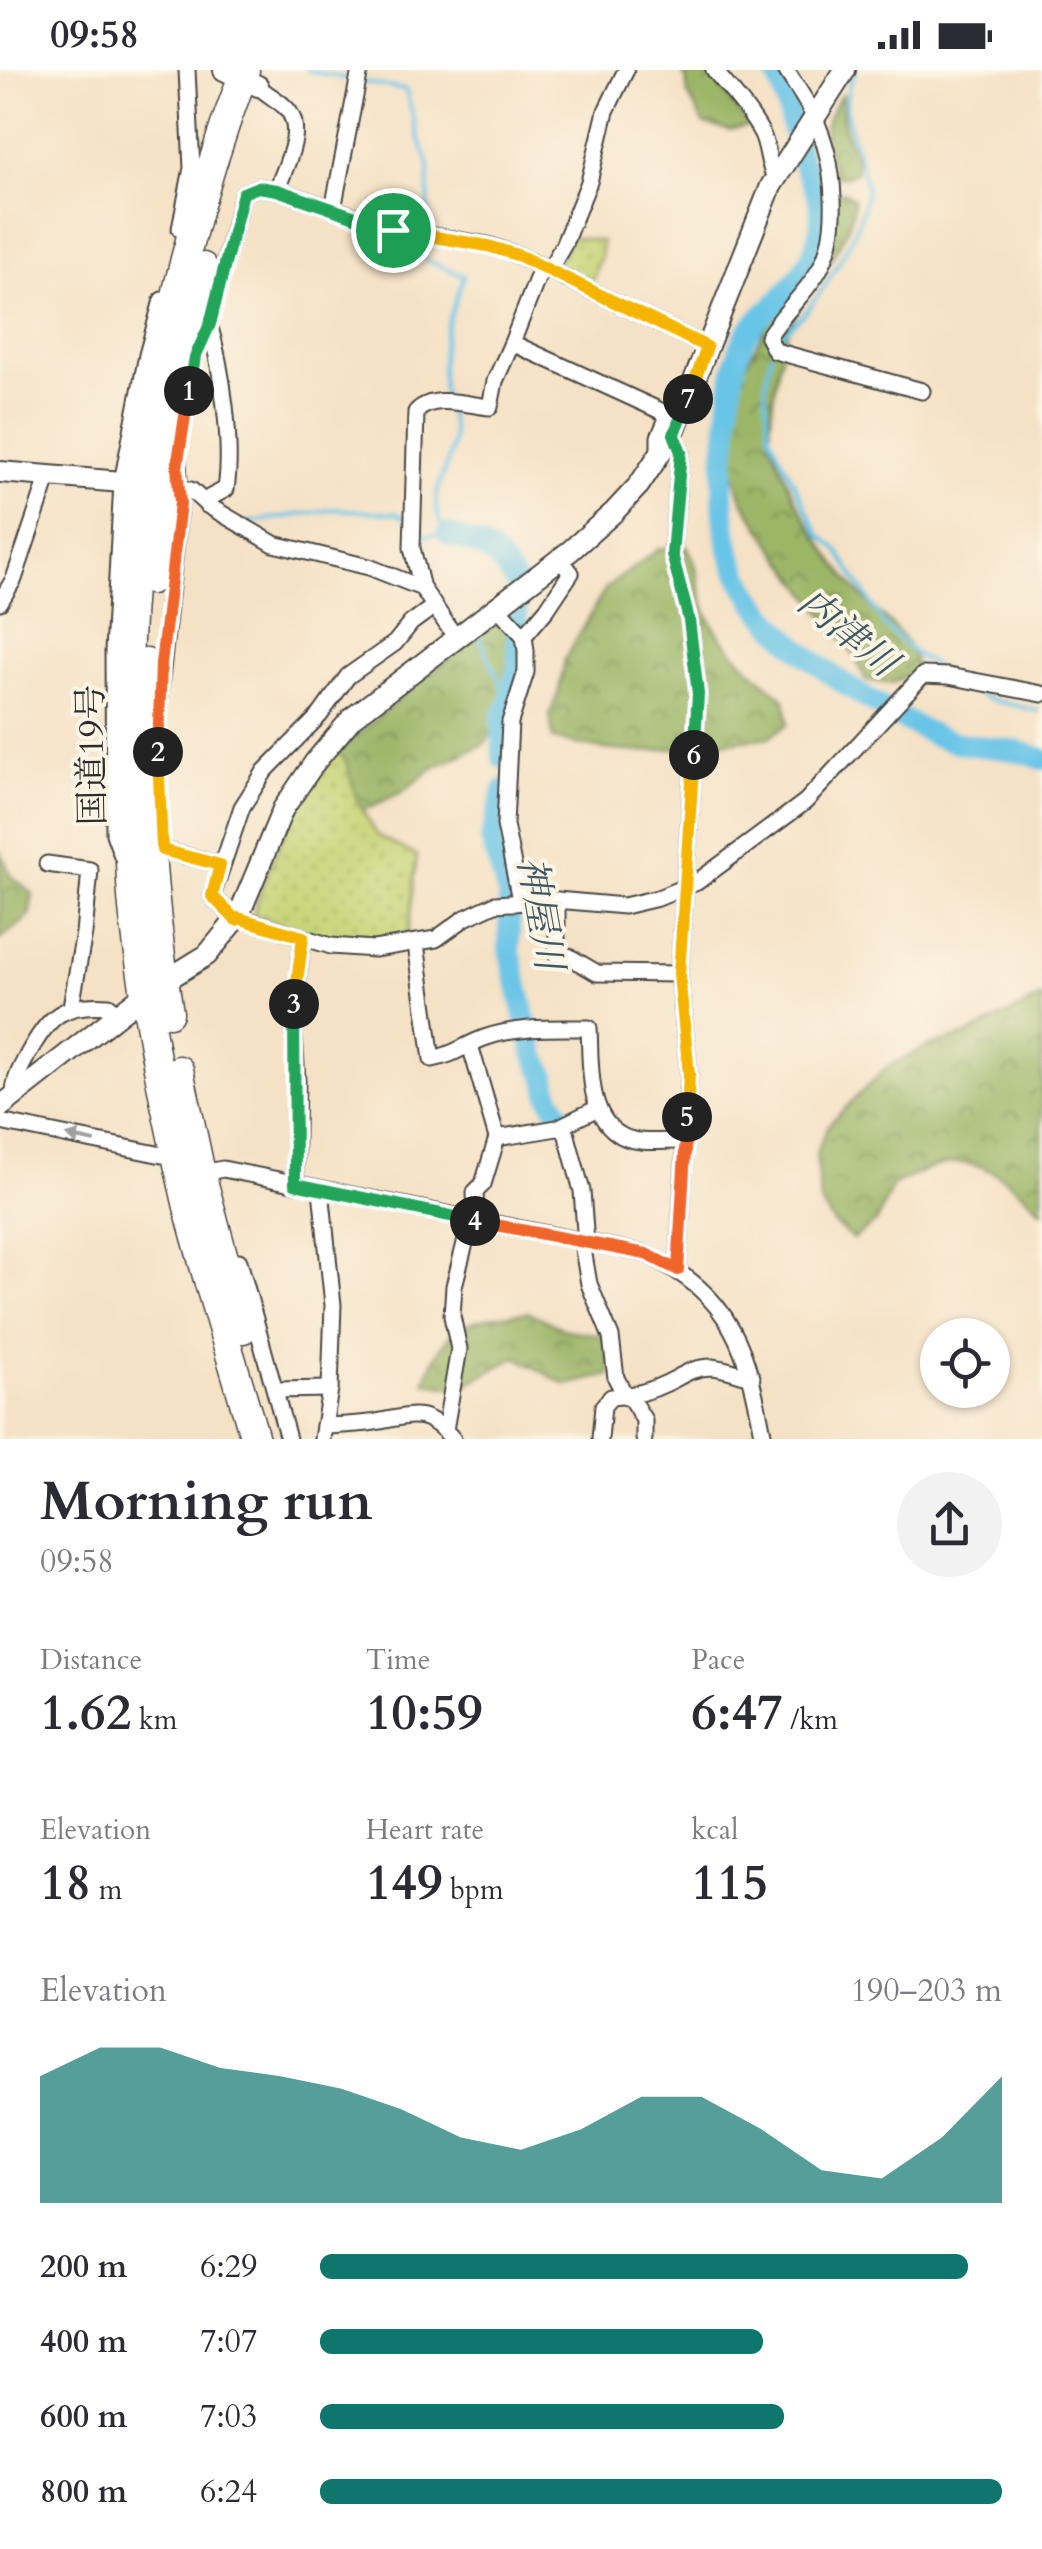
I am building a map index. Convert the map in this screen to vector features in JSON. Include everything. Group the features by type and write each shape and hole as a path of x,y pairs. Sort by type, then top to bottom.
{"highway":[{"name":"国道19号","path":"144,885 158,843 145,735 153,672 153,557 184,356 247,75"},
{"name":"国道19号","path":"247,75 188,254 164,352 136,540 125,717 155,986 168,1151 256,1439"},
{"name":"国道19号","path":"155,986 208,1172 275,1439"}],"street":[{"path":"144,885 114,834 113,652 127,482 147,355 192,168 186,70"},
{"path":"332,209 360,70"},
{"path":"456,638 422,588 412,548 416,412 424,403 435,401 490,407 512,342 545,268 563,246 590,182 606,112 626,70"},
{"path":"714,70 753,119 764,140 770,171 778,176"},
{"path":"786,70 823,143 835,216 831,242 817,274 768,337 775,351 922,391"},
{"path":"7,1103 155,986 207,954 237,919 282,808 352,718 560,559 614,512 674,434 778,176 845,70"},
{"path":"247,75 293,118 296,134 277,190"},
{"path":"153,672 180,503 174,486 195,357 210,324 243,193 258,187 277,190 393,230 488,246 545,268 707,347"},
{"path":"208,505 209,498 226,489 229,466 216,346 210,324"},
{"path":"512,342 663,412 666,421 658,436 659,454"},
{"path":"663,412 692,389"},
{"path":"674,434 681,452 672,554 689,620 698,694 679,974 689,1074 678,1270"},
{"path":"0,472 127,482"},
{"path":"0,602 14,580 48,478"},
{"path":"174,486 191,490 208,505 274,544 368,567 422,588"},
{"path":"519,632 547,609 571,573 560,559"},
{"path":"433,607 412,623 395,644 348,676 320,715 265,770 242,807 212,896 237,919 331,946 374,949 436,939 465,918 495,904 557,900 624,906 658,898 697,882 805,802 923,675 1042,694"},
{"path":"497,607 519,632 526,672 510,722 505,825 520,900"},
{"path":"158,843 220,865"},
{"path":"47,864 90,870 71,1008"},
{"path":"557,900 557,956 568,956 597,972 679,974"},
{"path":"295,1184 293,1015 303,937"},
{"path":"416,944 432,1059 449,1056 485,1038 524,1029 589,1028 598,1108 620,1136 685,1141"},
{"path":"7,1103 13,1083 46,1022 83,1004 109,1006 117,1016"},
{"path":"450,1437 459,1350 452,1316 454,1286 473,1220 475,1192 483,1184 497,1138 470,1045"},
{"path":"497,1138 564,1125 598,1108"},
{"path":"0,1122 168,1151"},
{"path":"564,1125 582,1191 589,1284 611,1337 616,1378 644,1420 644,1439"},
{"path":"288,1439 208,1172 223,1169 646,1254 678,1270 705,1293 727,1320 742,1346 752,1376 764,1439"},
{"path":"322,1190 333,1305 330,1389 323,1432 405,1415 424,1416 450,1437"},
{"path":"600,1439 605,1402 611,1397 628,1396 669,1382 680,1373 703,1368 752,1376"},
{"path":"274,1390 330,1389"}],"green space":[{"path":"680,70 708,70 749,126 729,130 704,124"},
{"path":"842,94 844,125 856,172 835,176 825,125"},
{"path":"845,192 853,199 848,227 788,331 773,398 771,441 797,502 825,549 909,648 916,671 892,683 866,680 854,655 742,500 729,457 737,381 795,283 811,246 823,200 833,193"},
{"path":"570,237 602,241 590,286 555,270"},
{"path":"687,546 713,626 741,660 785,700 788,724 769,737 641,752 553,739 550,714 565,659 606,588 659,549"},
{"path":"513,610 523,619 524,669 506,714 484,744 433,768 402,792 349,817 332,758 411,688"},
{"path":"335,752 345,759 357,800 377,835 417,856 405,940 330,941 253,915 286,829"},
{"path":"0,851 11,876 33,894 29,917 0,939"},
{"path":"1042,997 1042,1211 990,1171 953,1163 893,1185 876,1222 853,1239 835,1225 821,1203 816,1154 829,1124 887,1067 929,1046 967,1035"},
{"path":"529,1312 566,1330 607,1336 611,1375 566,1385 516,1357 460,1388 425,1383 442,1346 462,1326 490,1317"}],"waterway":[{"path":"307,70 352,80"},
{"name":"内津川","path":"774,70 800,157 819,199 820,226 805,268 751,327 736,362 723,481 725,528 732,557 763,612 786,637 869,700 940,738 1042,759"},
{"path":"777,341 826,283 851,240 862,210 866,188 846,110 856,70"},
{"path":"363,82 406,90 429,165 428,228"},
{"path":"425,241 422,258 464,276 445,336 444,399"},
{"path":"771,354 765,387 769,433 819,534 837,549 885,626 914,653 942,671"},
{"path":"416,536 448,534 436,509 438,487 453,440 447,408"},
{"path":"250,522 336,509 399,514 404,518"},
{"name":"神屋川","path":"448,534 488,551 516,584"},
{"name":"神屋川","path":"503,758 502,718 510,703 518,664 516,599"},
{"path":"477,633 510,703"},
{"path":"961,686 988,699 1038,711"},
{"name":"神屋川","path":"504,790 491,840 509,897 509,949 534,1053 561,1116"}],"route":[{"path":"258,187 277,190 393,230 488,246 520,256 707,347 674,434 681,452 672,554 689,620 698,694 679,974 689,1074 678,1270 646,1254 295,1184 293,1015 303,937 236,920 212,896 220,865 162,850 158,717 180,503 177,467 195,357 210,324 243,193 258,187"}]}
